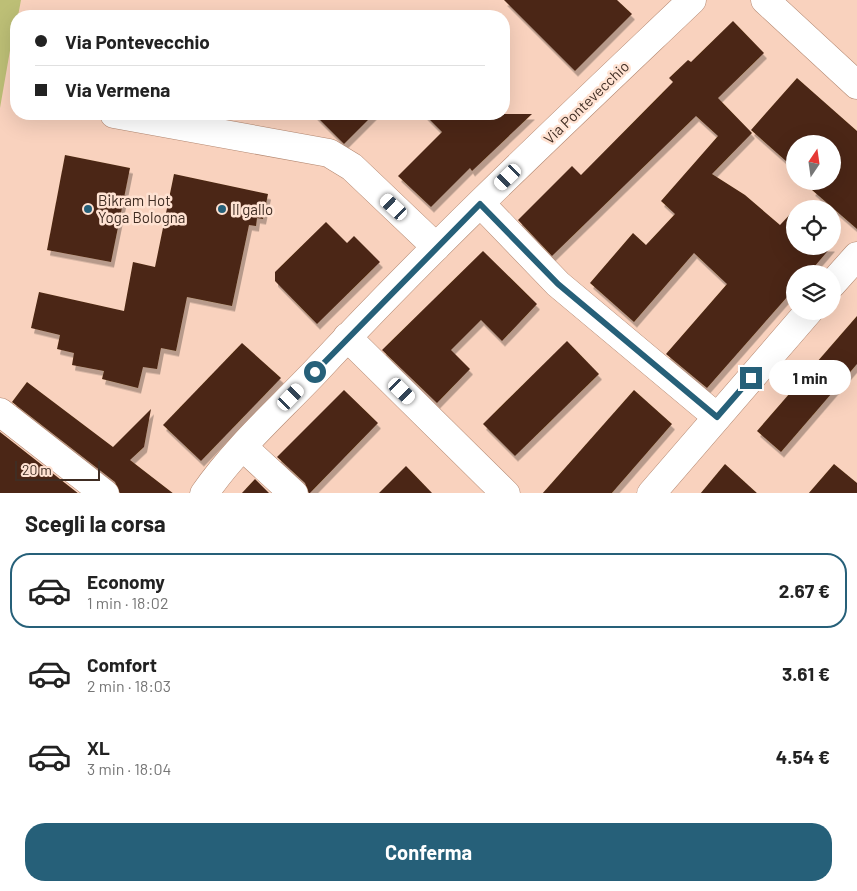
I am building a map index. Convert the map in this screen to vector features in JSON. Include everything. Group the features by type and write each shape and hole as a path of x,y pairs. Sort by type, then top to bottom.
{"street":[{"name":"Via Pontevecchio","path":"205,493 243,446 347,337 480,204 692,0"},
{"path":"765,0 857,85"},
{"path":"147,120 329,153 352,167 436,247"},
{"path":"480,204 558,284 717,417"},
{"path":"841,274 857,256"},
{"path":"652,493 801,320"},
{"path":"347,337 505,493"},
{"path":"0,412 104,493"},
{"path":"243,446 293,493"}],"green space":[{"path":"0,0 21,0 19,10 10,10 10,50 0,108"}],"building":[{"path":"504,0 617,0 632,14 575,71"},
{"path":"733,21 764,53 718,98 752,133 712,174 745,195 780,225 786,219 786,255 824,255 816,265 786,265 786,298 707,388 666,354 727,284 694,253 634,322 590,283 633,233 646,245 675,214 661,201 718,136 696,116 552,256 518,220 572,166 581,175 673,82 669,78 688,60 691,62"},
{"path":"797,78 857,131 857,229 841,215 841,200 824,200 812,190 841,190 841,135 786,135 786,161 751,130"},
{"path":"510,114 532,114 472,171 470,168 431,207 398,176 442,132 430,120 510,120"},
{"path":"320,120 368,120 344,144"},
{"name":"Bikram Hot Yoga Bologna","path":"65,155 130,168 111,262 47,250"},
{"path":"174,174 268,194 263,219 257,218 256,226 249,225 232,306 187,297 176,351 161,348 157,369 143,367 138,388 102,379 104,371 72,365 74,353 57,349 60,335 31,328 39,292 124,311 133,262 155,267"},
{"path":"326,222 347,243 354,236 380,262 317,324 275,281 275,272"},
{"path":"483,251 537,304 502,341 481,320 451,350 470,369 437,403 382,350"},
{"path":"857,316 857,364 781,452 757,431"},
{"path":"567,341 599,374 515,456 483,424"},
{"path":"242,343 281,378 201,461 163,425"},
{"path":"27,382 113,447 151,409 144,447 130,460 173,493 120,493 115,482 12,402"},
{"path":"344,390 378,423 310,493 305,483 277,457"},
{"path":"634,390 672,424 612,493 543,493"},
{"path":"0,432 78,493 0,493"},
{"path":"725,464 757,493 701,493"},
{"path":"834,464 857,483 857,493 809,493"},
{"path":"406,466 432,493 379,493"},
{"path":"255,479 269,493 242,493"}],"place":[{"name":"Bikram Hot Yoga Bologna","path":"88,209"},
{"name":"Il gallo","path":"222,209"}],"route":[{"path":"315,372 347,337 480,204 558,284 717,417 751,378"}]}
